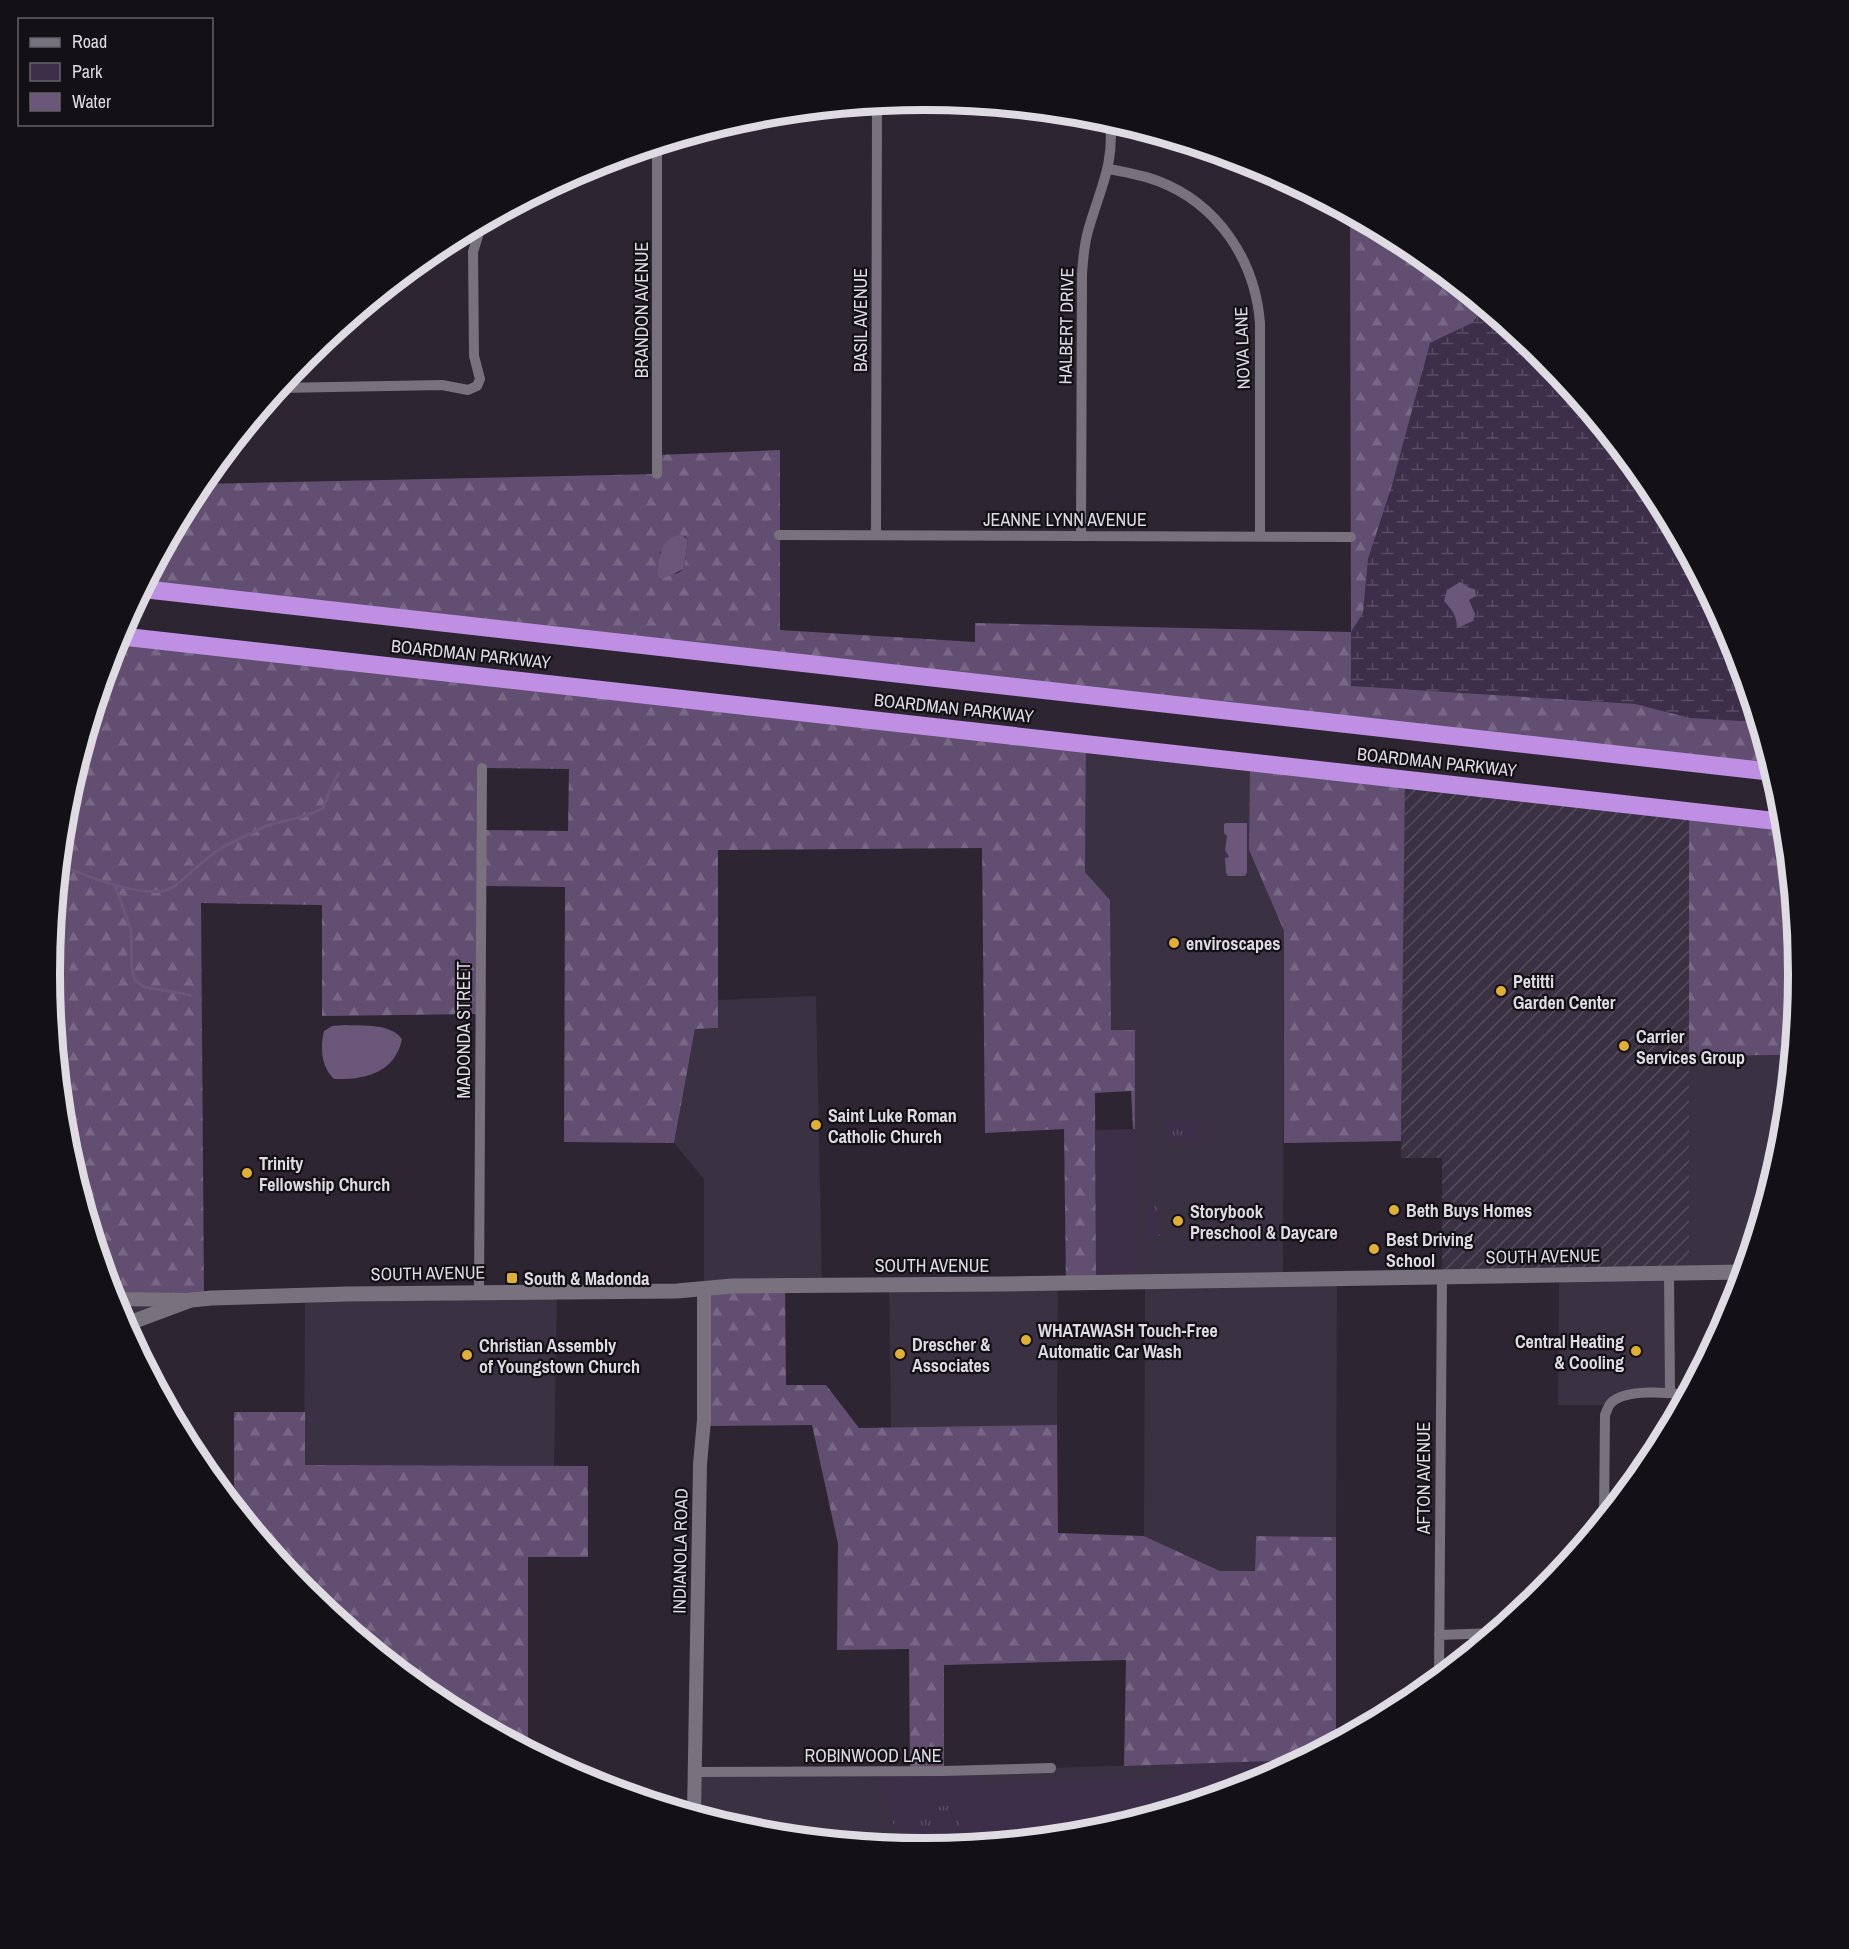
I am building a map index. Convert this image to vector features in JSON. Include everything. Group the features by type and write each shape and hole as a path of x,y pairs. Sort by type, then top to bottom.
{"highway":[{"name":"BOARDMAN PARKWAY","path":"150,590 1764,771"},
{"name":"BOARDMAN PARKWAY","path":"129,637 1775,821"}],"main road":[{"name":"SOUTH AVENUE","path":"133,1322 192,1300 305,1295 479,1292 600,1293 732,1286 1735,1272"}],"street":[{"name":"BASIL AVENUE","path":"876,535 877,112"},
{"name":"HALBERT DRIVE","path":"1081,536 1082,274 1087,234 1108,169 1110,131"},
{"name":"BRANDON AVENUE","path":"657,153 657,474"},
{"name":"NOVA LANE","path":"1108,169 1159,181 1197,203 1230,237 1247,267 1257,299 1260,323 1260,536"},
{"path":"290,388 442,385 468,390 477,387 480,379 474,356 473,252 478,235"},
{"name":"JEANNE LYNN AVENUE","path":"779,535 1351,537"},
{"name":"MADONDA STREET","path":"479,1292 482,768"},
{"path":"1669,1274 1670,1393"},
{"name":"AFTON AVENUE","path":"1439,1669 1442,1277"},
{"name":"INDIANOLA ROAD","path":"694,1808 700,1464 704,1408 704,1289"},
{"path":"124,1299 192,1300"},
{"path":"1604,1508 1605,1415 1609,1405 1628,1395 1680,1394"},
{"path":"1439,1635 1483,1633"},
{"name":"ROBINWOOD LANE","path":"695,1772 1051,1768"}],"shaded area":[{"path":"1086,744 1250,763 1249,850 1284,931 1283,1279 1337,1279 1336,1537 1256,1536 1255,1571 1220,1571 1144,1536 1145,1282 1135,1282 1135,1031 1111,1031 1110,900 1085,872"},
{"path":"1405,780 1689,812 1689,1273 1442,1277 1442,1158 1401,1158"},
{"path":"816,996 822,1285 704,1289 704,1179 674,1143 695,1029 718,1028 718,1000"},
{"path":"1785,1055 1782,1087 1760,1198 1735,1272 1689,1273 1689,1056"},
{"path":"1669,1273 1670,1393 1648,1393 1609,1405 1558,1405 1559,1275"},
{"path":"1058,1283 1057,1425 891,1428 889,1285"},
{"path":"557,1292 554,1466 304,1465 305,1295"},
{"path":"124,1299 191,1300 133,1322"},
{"path":"1283,1761 1202,1793 1148,1810 1037,1832 981,1837 924,1839 812,1832 694,1808 695,1772 1048,1768"}],"green space":[{"path":"1350,222 1405,256 1495,325 1536,363 1610,448 1643,494 1673,542 1700,592 1743,697 1764,771 150,590 176,542 213,484 657,474 657,455 780,450 780,630 975,642 975,623 1351,632","holes":["685,536 688,540 684,569 678,573 658,576 660,552"]},
{"path":"1480,313 1536,363 1610,448 1643,494 1700,592 1723,644 1751,722 1690,718 1635,704 1351,686 1351,632 1363,613 1368,559 1392,485 1430,343 1472,323"},
{"path":"128,640 1086,744 1085,872 1110,900 1111,1030 1135,1030 1135,1129 1133,1129 1131,1091 1095,1093 1096,1283 1066,1283 1064,1129 985,1133 982,848 718,850 718,1028 695,1029 674,1143 564,1142 565,887 480,886 480,1014 322,1016 322,905 201,903 204,1299 124,1299 89,1198 67,1087 60,974 67,862 89,751","holes":["482,768 569,769 568,831 481,830"]},
{"path":"1250,763 1405,780 1401,1141 1284,1143 1284,931 1249,850"},
{"path":"1689,812 1775,821 1782,862 1787,918 1789,974 1785,1055 1689,1056"},
{"path":"1198,1121 1199,1141 1167,1142 1166,1122"},
{"path":"1135,1129 1135,1282 1096,1283 1096,1130"},
{"path":"1147,1206 1159,1206 1160,1236 1147,1236"},
{"path":"785,1285 786,1385 826,1385 859,1428 1057,1425 1058,1533 1144,1536 1220,1571 1255,1571 1256,1536 1336,1537 1336,1734 1283,1761 1124,1766 1126,1660 944,1665 944,1771 910,1771 909,1649 837,1650 838,1544 812,1425 703,1426 704,1289"},
{"path":"234,1412 305,1412 305,1465 588,1466 588,1557 528,1557 528,1742 444,1693 354,1624 313,1586 275,1545 234,1494"},
{"path":"1283,1761 1202,1793 1148,1810 1037,1832 981,1837 919,1839 959,1829 957,1815 941,1805 892,1818 882,1785 883,1771 978,1770 979,1783 1170,1780 1178,1764"},
{"path":"956,1803 960,1829 919,1839 897,1838 892,1818"}],"water":[{"path":"681,534 688,540 684,569 662,579 658,577 664,544 674,536"},
{"path":"1460,582 1475,589 1476,596 1469,600 1475,614 1473,621 1457,628 1454,613 1444,601 1447,590"},
{"path":"1247,823 1247,872 1245,876 1228,876 1226,873 1225,858 1229,857 1225,850 1227,836 1224,833 1224,824"},
{"path":"332,1026 376,1026 397,1034 402,1039 393,1060 386,1067 367,1076 334,1079 324,1063 322,1044 324,1031"}],"waterway":[{"path":"66,868 118,886 151,892 164,891 175,886 211,855 227,845 266,826 303,817 323,808 339,773"},
{"path":"115,885 131,930 132,969 135,980 144,987 190,995"}],"place":[{"name":"enviroscapes","path":"1174,943"},
{"name":"Petitti Garden Center","path":"1501,991"},
{"name":"Carrier Services Group","path":"1624,1046"},
{"name":"Saint Luke Roman Catholic Church","path":"816,1125"},
{"name":"Trinity Fellowship Church","path":"247,1173"},
{"name":"Beth Buys Homes","path":"1394,1210"},
{"name":"Storybook Preschool & Daycare","path":"1178,1221"},
{"name":"Best Driving School","path":"1374,1249"},
{"name":"South & Madonda","path":"512,1278"},
{"name":"WHATAWASH Touch-Free Automatic Car Wash","path":"1026,1340"},
{"name":"Central Heating & Cooling","path":"1636,1351"},
{"name":"Drescher & Associates","path":"900,1354"},
{"name":"Christian Assembly of Youngstown Church","path":"467,1355"}]}
